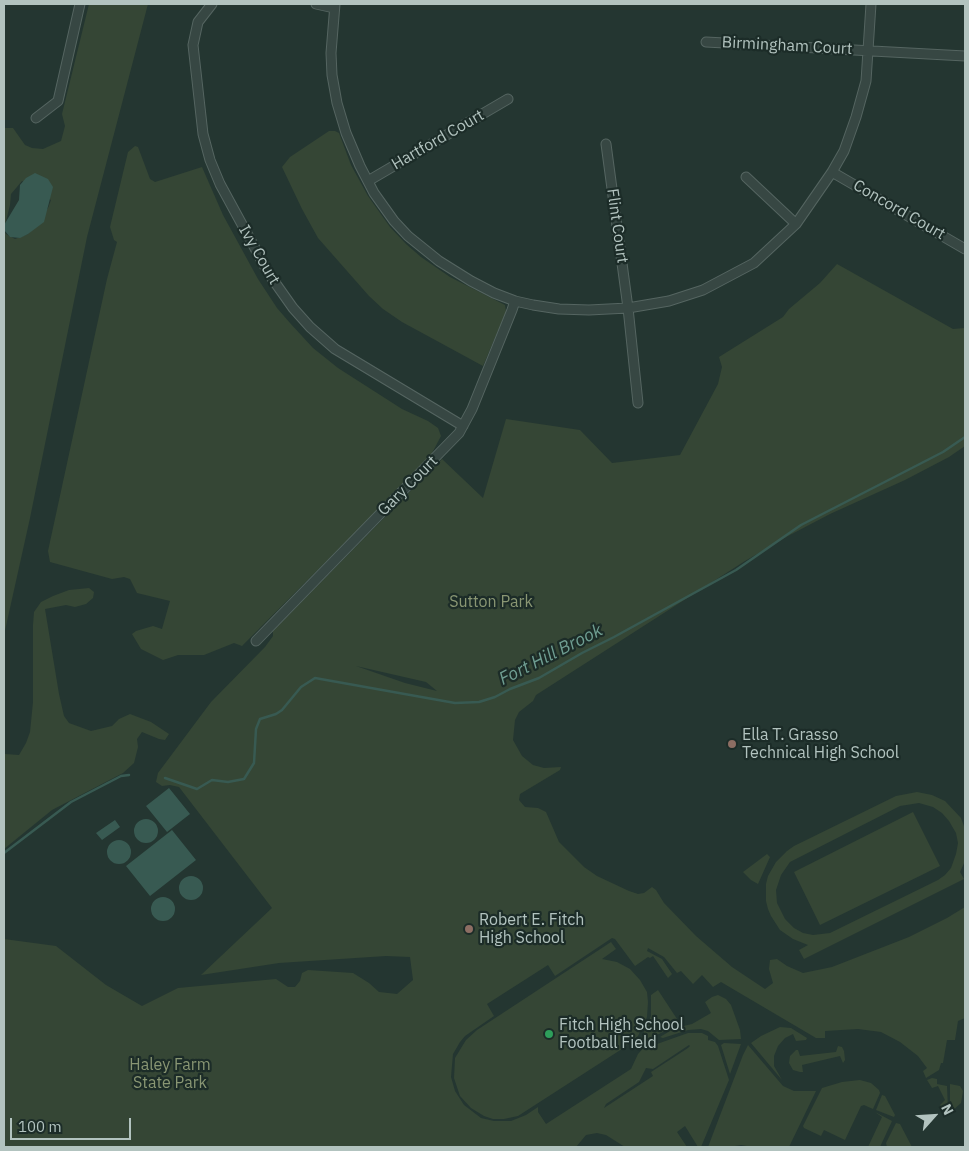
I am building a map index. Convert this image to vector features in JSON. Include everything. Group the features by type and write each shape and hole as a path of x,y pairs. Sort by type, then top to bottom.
{"street":[{"path":"36,118 58,101 80,4"},
{"name":"Ivy Court","path":"212,4 198,22 193,40 201,126 210,160 220,184 269,274 293,308 334,349 463,426"},
{"path":"316,4 334,6 331,53 334,88 346,133 368,181 394,221 427,253 471,281 515,300 559,309 606,310 669,301 703,290 754,263 796,224 832,172 844,151 856,117 866,81 871,4"},
{"name":"Birmingham Court","path":"706,42 965,56"},
{"name":"Hartford Court","path":"368,181 508,99"},
{"name":"Flint Court","path":"606,144 628,308 638,403"},
{"name":"Concord Court","path":"832,172 965,248"},
{"path":"746,177 796,224"},
{"name":"Gary Court","path":"256,641 449,444 463,426 472,409 515,300"}],"green space":[{"path":"89,4 148,4 87,237 30,518 4,635 4,230 6,234 15,239 28,234 48,208 51,200 22,181 11,194 4,229 4,128 13,128 25,145 32,148 43,149 61,141 65,126 62,114"},
{"path":"329,131 339,133 351,165 368,196 390,227 406,244 450,277 505,305 506,312 483,366 402,322 383,309 369,296 318,238 282,167 290,157"},
{"path":"135,146 138,147 150,179 155,182 202,167 223,215 258,279 277,308 290,323 313,348 338,368 402,409 428,421 438,428 441,436 430,457 242,646 234,643 204,655 178,655 163,660 141,649 132,634 153,626 162,629 170,601 137,593 130,579 124,577 112,579 50,562 48,551 107,279 117,242 114,240 110,227 128,152"},
{"path":"837,264 953,329 965,328 965,446 949,457 905,480 830,514 788,536 745,561 536,695 533,701 519,712 515,720 513,740 522,756 533,765 544,768 561,767 560,770 520,794 519,800 525,807 538,808 546,812 559,842 584,867 597,876 638,894 644,893 652,887 664,903 696,936 732,967 765,989 773,983 769,969 770,960 777,959 803,973 832,967 909,937 965,907 965,1018 958,1021 955,1040 947,1040 943,1063 941,1063 939,1070 926,1078 923,1071 927,1068 918,1056 900,1042 881,1032 858,1029 825,1031 825,1038 816,1038 721,982 713,987 702,975 693,984 681,971 677,973 664,957 648,948 647,951 662,959 672,974 668,978 653,956 648,957 635,966 615,939 612,938 555,976 548,965 487,1004 494,1016 465,1036 453,1054 451,1077 455,1091 464,1105 481,1118 494,1121 511,1121 526,1115 538,1107 538,1112 546,1124 631,1069 638,1054 649,1042 653,1041 657,1044 688,1033 702,1033 708,1036 708,1040 715,1042 718,1046 729,1080 701,1147 698,1147 685,1126 677,1132 687,1147 625,1147 606,1135 597,1133 586,1135 576,1147 4,1147 4,939 56,946 106,985 142,1006 178,988 276,979 288,987 295,987 300,981 302,973 308,970 353,973 379,992 397,994 413,980 410,957 386,956 279,963 201,975 272,908 179,787 162,786 156,782 158,773 211,702 265,647 273,636 273,631 442,459 483,498 506,419 580,430 612,463 680,455 718,384 722,367 719,357 783,317 789,309 820,283","holes":["356,666 426,682 437,691 405,683","689,1045 688,1048 651,1072 653,1076 604,1108 606,1104 639,1082 646,1068 653,1069"]},
{"path":"89,588 94,592 93,598 86,604 75,607 66,605 45,609 64,716 69,723 91,731 112,726 119,719 130,714 151,722 169,734 165,740 142,732 137,739 138,747 134,763 123,773 52,810 4,849 4,757 5,754 19,755 30,732 33,702 34,612 41,602 53,596 69,590"},
{"path":"917,792 932,795 945,801 961,818 965,829 965,861 960,872 964,879 804,959 799,950 808,945 793,939 780,930 771,916 766,901 768,876 776,862 794,846 896,796","holes":["919,803 933,807 949,821 956,833 958,843 951,868 945,875 830,933 813,935 803,933 794,928 785,919 777,903 776,890 781,875 790,862 900,806"]},
{"path":"913,812 940,866 820,925 794,872"},
{"path":"767,854 770,857 758,884 743,872"},
{"path":"611,942 616,949 602,959 617,962 630,969 640,980 647,992 647,1017 638,1036 625,1047 518,1116 493,1119 471,1108 460,1096 454,1078 455,1058 466,1040 477,1030"},
{"path":"658,990 677,1019 665,1031 642,1042 641,1039 651,1016 651,995"},
{"path":"718,995 726,999 731,1005 740,1030 741,1039 719,1040 708,1031 701,1029 688,1030 663,1038 660,1037 675,1028 692,1024 711,1013 705,1002"},
{"path":"780,1027 791,1028 807,1038 806,1040 796,1041 793,1034 785,1038 778,1046 774,1056 774,1066 782,1080 751,1043"},
{"path":"724,1043 741,1044 730,1074 721,1045"},
{"path":"748,1045 783,1086 794,1091 816,1091 789,1147 752,1147 741,1145 708,1147"},
{"path":"838,1046 842,1047 844,1051 845,1060 843,1063 840,1056 802,1065 803,1072 800,1072 793,1070 789,1063 790,1056 796,1050 798,1050 800,1056 836,1052"},
{"path":"937,1079 937,1084 947,1086 948,1109 946,1111 940,1105 945,1100 938,1086 932,1088 927,1080"},
{"path":"860,1080 871,1083 880,1093 873,1109 864,1105 861,1106 845,1140 824,1130 821,1136 804,1128 803,1126 822,1088 842,1082"},
{"path":"950,1084 960,1086 963,1091 961,1103 952,1111 950,1109"},
{"path":"882,1095 885,1096 895,1115 894,1117 876,1110"},
{"path":"875,1112 892,1121 880,1147 868,1147 882,1117"},
{"path":"896,1123 900,1124 912,1147 887,1147 886,1143"}],"shaded area":[{"path":"35,173 48,179 53,187 44,222 20,238 10,237 4,230 4,225 19,200 20,185 26,178"},
{"path":"169,788 190,814 167,832 146,806"},
{"path":"146,819 155,822 158,831 155,840 146,843 137,840 134,831 137,822"},
{"path":"115,820 120,827 102,840 96,833"},
{"path":"172,830 196,860 150,896 126,866"},
{"path":"119,840 128,843 131,852 128,861 119,864 110,861 107,852 110,843"},
{"path":"191,876 200,879 203,888 200,897 191,900 182,897 179,888 182,879"},
{"path":"163,897 172,900 175,909 172,918 163,921 154,918 151,909 154,900"}],"waterway":[{"name":"Fort Hill Brook","path":"165,778 197,789 212,780 228,782 244,779 254,763 256,729 260,719 282,710 301,687 315,678 455,703 479,702 495,697 539,678 736,570 801,525 943,452 965,437"},
{"name":"Fort Hill Brook","path":"4,853 71,802 121,776 129,775"}],"place":[{"name":"Ella T. Grasso Technical High School","path":"732,744"},
{"name":"Robert E. Fitch High School","path":"469,929"},
{"name":"Fitch High School Football Field","path":"549,1034"}],"park label":[{"name":"Sutton Park","path":"491,602"},
{"name":"Haley Farm State Park","path":"170,1074"}]}
